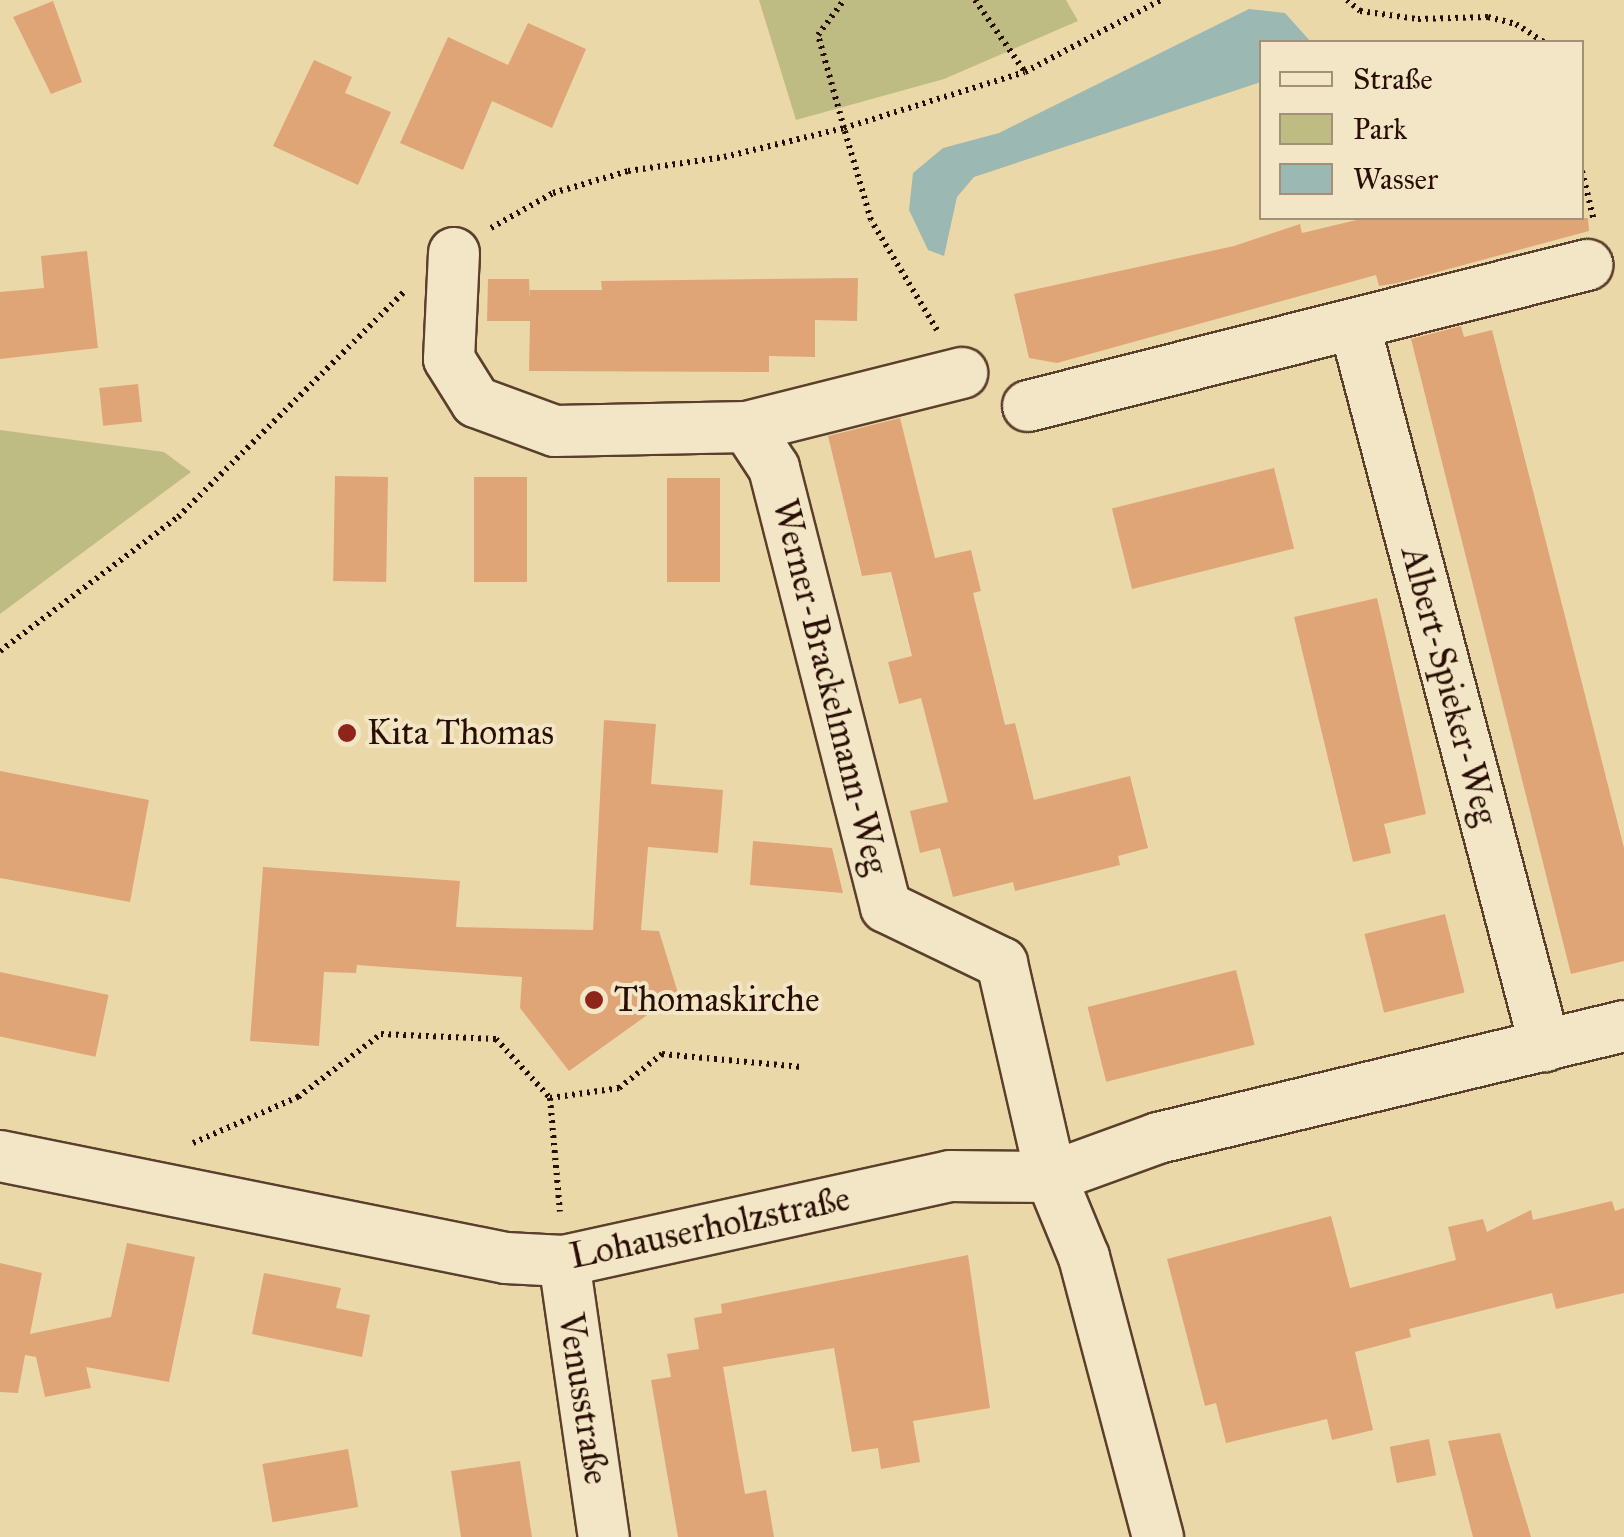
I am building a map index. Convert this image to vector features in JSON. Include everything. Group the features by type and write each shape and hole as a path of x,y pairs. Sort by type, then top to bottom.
{"street":[{"path":"454,253 448,359 476,402 554,431 748,427 962,373"},
{"path":"1028,406 1355,327 1586,265"},
{"name":"Albert-Spieker-Weg","path":"1355,327 1544,1046"},
{"name":"Werner-Brackelmann-Weg","path":"748,427 774,468 886,906 1002,963 1051,1176"},
{"path":"1158,1537 1084,1256 1051,1176 1158,1138 1624,1026"},
{"name":"Lohauserholzstraße","path":"0,1156 506,1258 564,1261 950,1176 1051,1176"},
{"name":"Venusstraße","path":"564,1261 604,1537"}],"path":[{"path":"844,0 818,34 871,220 962,373"},
{"path":"975,0 1025,72"},
{"path":"844,128 1025,72 1162,0"},
{"path":"1347,0 1360,11 1418,19 1488,17 1516,24 1541,40"},
{"path":"178,1149 298,1097 380,1034 496,1039 550,1098 564,1261"},
{"path":"550,1098 619,1088 662,1054 801,1067"}],"green space":[{"path":"759,0 1066,0 1078,21 944,79 796,120"},
{"path":"0,430 164,452 191,472 0,614"}],"water":[{"path":"1249,9 1285,13 1309,40 1259,40 1259,83 974,177 957,197 944,256 928,250 909,210 913,173 943,148 999,133"}],"building":[{"path":"53,1 82,82 51,94 13,17"},
{"path":"528,23 586,49 552,128 492,101 463,170 400,143 448,37 508,65"},
{"path":"314,60 352,77 345,93 391,112 358,185 273,146"},
{"path":"1584,218 1588,218 1589,231 1397,283 1379,286 1376,275 1057,363 1029,358 1014,294 1234,246 1300,224 1302,233 1357,220"},
{"path":"87,251 98,348 0,359 0,292 44,288 41,256"},
{"path":"858,278 857,321 815,320 815,357 769,356 769,372 529,371 530,321 487,321 488,279 529,279 530,300 530,290 602,290 601,281"},
{"path":"1461,326 1464,337 1492,330 1624,848 1624,961 1571,974 1411,339"},
{"path":"138,384 142,422 103,426 99,388"},
{"path":"900,418 935,558 971,550 981,591 973,593 1005,725 1015,723 1034,800 1130,776 1148,848 1118,856 1120,865 1015,891 1013,882 953,897 940,848 920,853 910,811 948,802 921,698 899,704 888,662 912,656 891,572 862,576 828,436"},
{"path":"1274,468 1294,549 1132,589 1112,508"},
{"path":"335,476 388,477 386,582 333,581"},
{"path":"474,477 527,477 527,582 474,582"},
{"path":"667,478 720,478 720,582 667,582"},
{"path":"1377,598 1426,814 1384,824 1391,853 1353,862 1294,617"},
{"path":"604,720 656,724 651,784 723,790 718,853 648,847 641,930 659,931 678,993 569,1071 520,1008 522,977 357,965 356,973 324,972 319,1046 250,1041 263,867 460,881 456,927 593,930"},
{"path":"0,771 149,800 130,902 0,878"},
{"path":"753,841 832,848 843,893 750,885"},
{"path":"1445,914 1465,993 1384,1013 1364,934"},
{"path":"1236,970 1255,1045 1106,1082 1088,1007"},
{"path":"0,972 109,995 95,1057 0,1036"},
{"path":"1612,1201 1615,1211 1624,1208 1624,1293 1556,1309 1552,1293 1409,1329 1411,1337 1355,1352 1373,1430 1332,1440 1327,1419 1226,1443 1216,1403 1205,1406 1167,1259 1331,1216 1350,1288 1456,1260 1448,1227 1483,1219 1487,1232 1531,1210 1533,1220"},
{"path":"127,1243 195,1257 169,1382 86,1367 91,1388 45,1397 36,1357 25,1355 18,1393 0,1392 0,1263 42,1273 30,1334 111,1317"},
{"path":"968,1255 990,1408 913,1421 920,1462 881,1469 878,1448 852,1452 834,1348 723,1367 745,1494 766,1490 774,1537 678,1537 651,1380 671,1377 667,1354 699,1349 694,1318 722,1313 721,1304"},
{"path":"264,1273 341,1288 336,1308 370,1315 362,1357 252,1334"},
{"path":"1500,1433 1531,1537 1473,1537 1448,1441"},
{"path":"1429,1439 1436,1475 1397,1483 1390,1447"},
{"path":"348,1449 358,1507 273,1522 262,1464"},
{"path":"520,1461 532,1537 461,1537 451,1471"}],"place":[{"name":"Kita Thomas","path":"347,733"},
{"name":"Thomaskirche","path":"594,1000"}]}
